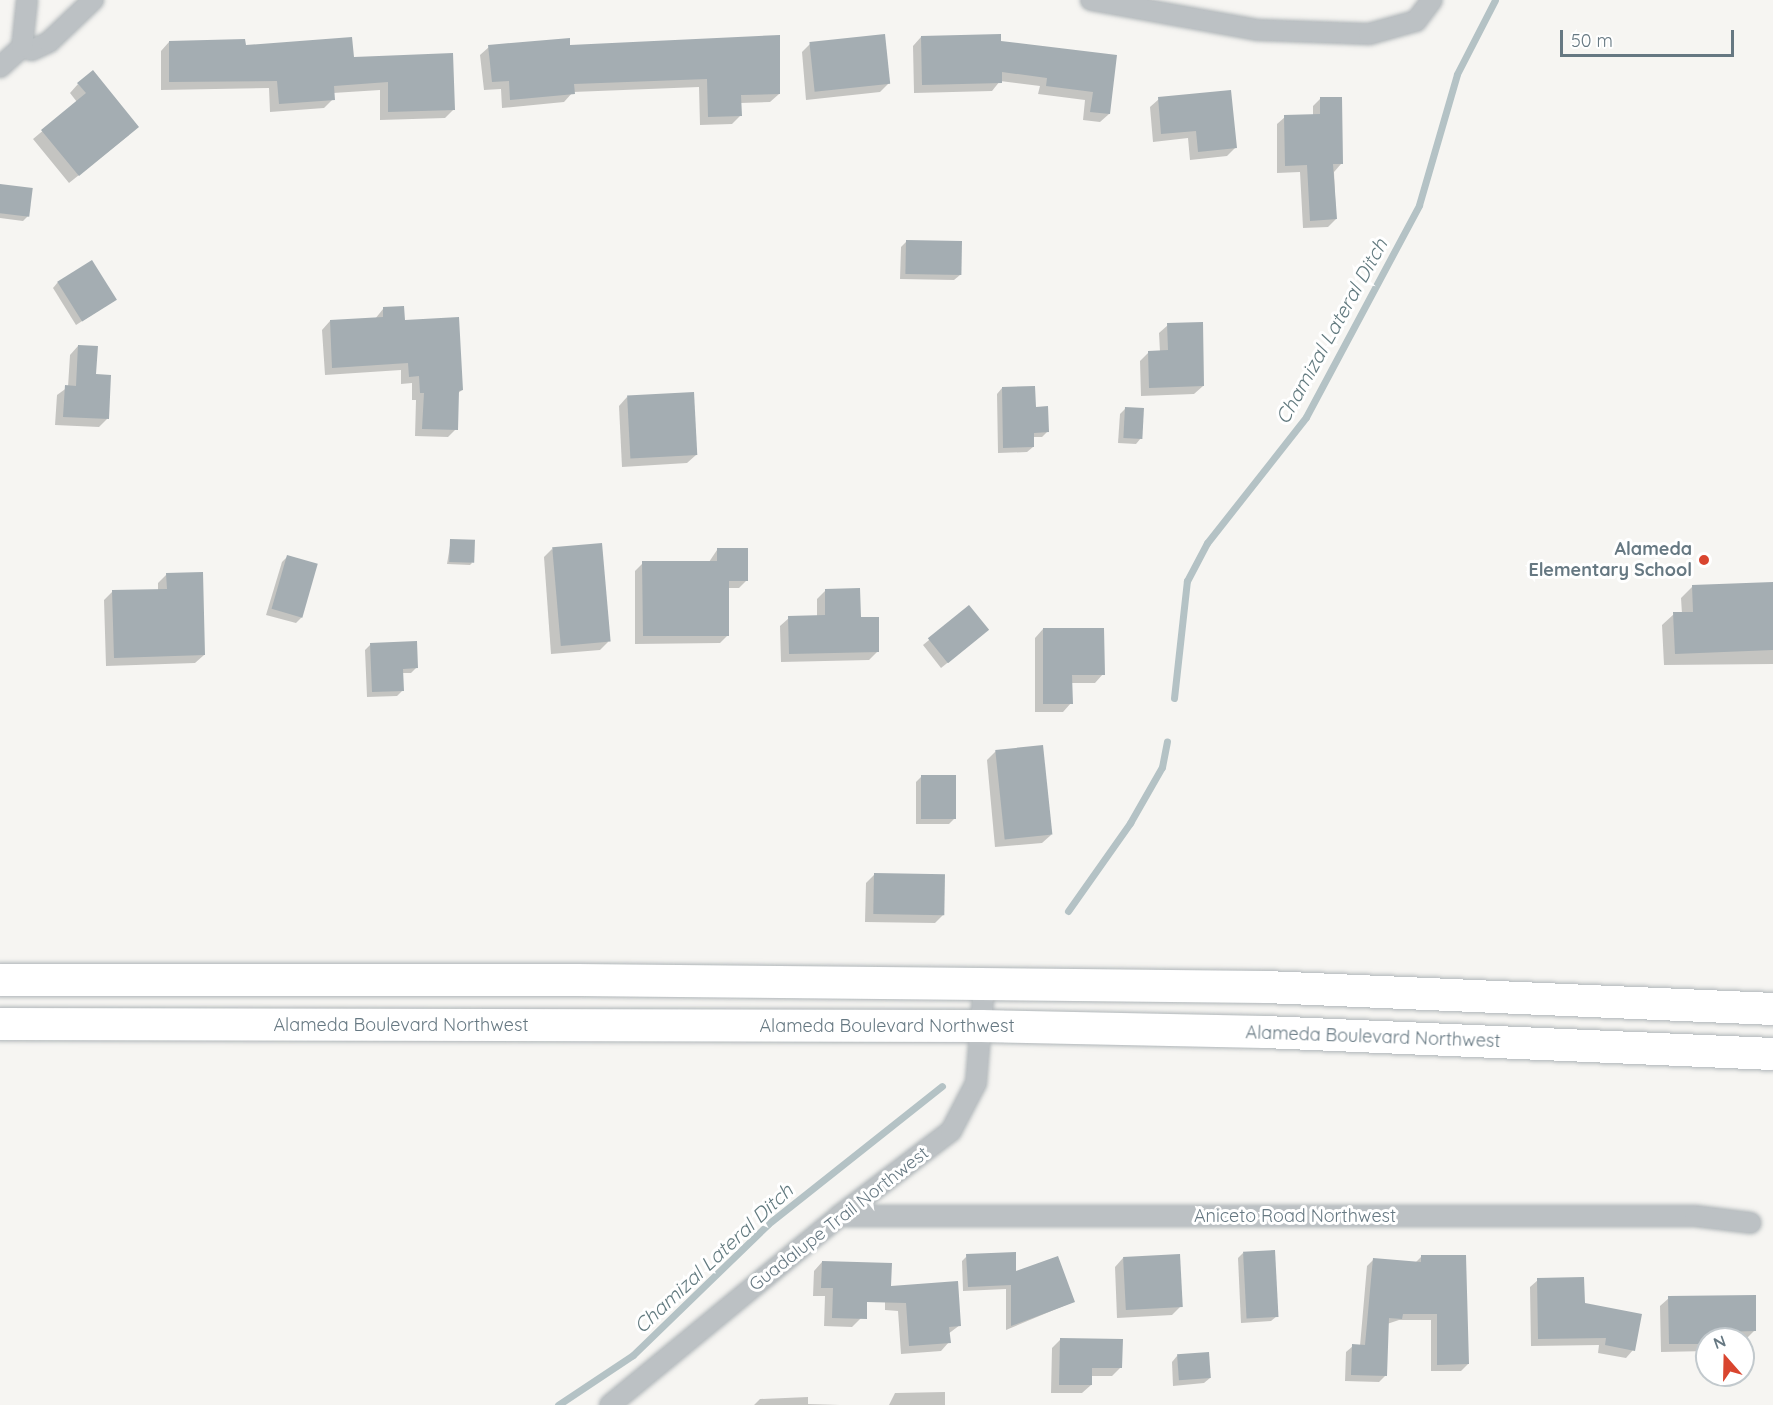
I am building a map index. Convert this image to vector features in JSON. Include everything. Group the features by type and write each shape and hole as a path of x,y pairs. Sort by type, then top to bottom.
{"main road":[{"path":"0,980 565,980 984,986 1266,987 1773,1009"},
{"name":"Alameda Boulevard Northwest","path":"0,1024 981,1026 1266,1032 1773,1054"}],"street":[{"path":"0,67 22,47 27,0"},
{"path":"22,47 32,50 49,42 93,0"},
{"path":"1091,0 1258,30 1369,34 1416,21 1432,0"},
{"name":"Guadalupe Trail Northwest","path":"610,1405 839,1216 951,1131 976,1083 984,986"},
{"name":"Aniceto Road Northwest","path":"839,1216 1695,1216 1751,1223"}],"building":[{"path":"885,34 890,84 815,92 809,42"},
{"path":"1001,34 1001,41 1117,55 1110,114 1090,112 1093,92 1046,86 1047,78 1002,72 1002,83 922,85 921,36"},
{"path":"780,35 780,94 741,95 742,116 708,117 707,79 574,84 575,94 510,100 509,81 492,82 488,45 570,38 570,45"},
{"path":"352,37 354,57 453,53 455,110 388,112 388,82 334,86 335,100 279,104 277,81 169,82 169,41 245,39 246,45"},
{"path":"93,70 139,127 79,176 41,130 86,93 77,83"},
{"path":"1231,90 1237,148 1198,152 1196,131 1161,134 1158,97"},
{"path":"1320,97 1342,97 1343,164 1333,164 1337,219 1310,221 1307,165 1285,166 1284,115 1320,114"},
{"path":"0,184 33,188 29,217 0,213"},
{"path":"906,240 962,241 961,275 905,274"},
{"path":"92,260 117,300 82,322 57,282"},
{"path":"404,306 405,320 459,317 463,390 459,391 458,430 422,429 424,393 420,393 419,376 409,377 408,363 332,368 330,320 383,317 383,307"},
{"path":"1203,322 1204,386 1149,388 1148,351 1168,350 1167,323"},
{"path":"78,345 98,346 96,374 111,375 109,419 63,417 65,385 76,386"},
{"path":"1035,386 1036,407 1048,406 1049,432 1034,433 1034,447 1003,448 1002,387"},
{"path":"694,392 697,455 630,458 627,396"},
{"path":"1125,407 1144,408 1142,439 1123,438"},
{"path":"450,539 475,540 474,563 449,562"},
{"path":"602,543 611,642 561,646 552,547"},
{"path":"717,548 748,548 748,581 729,581 729,636 643,636 642,561 717,561"},
{"path":"287,555 318,564 302,618 272,609"},
{"path":"203,572 205,655 114,658 112,590 167,589 166,573"},
{"path":"1773,582 1773,650 1675,654 1673,612 1693,612 1692,585"},
{"path":"860,588 861,617 879,617 879,652 789,654 788,616 825,615 825,589"},
{"path":"969,605 989,630 948,663 928,638"},
{"path":"1043,628 1104,628 1105,675 1072,675 1073,704 1043,704"},
{"path":"417,641 418,668 403,669 404,691 372,692 370,643"},
{"path":"1043,745 1052,835 1005,840 995,750"},
{"path":"921,775 956,775 956,819 921,819"},
{"path":"874,873 945,874 944,915 873,914"},
{"path":"1275,1250 1279,1317 1247,1319 1243,1252"},
{"path":"1016,1252 1016,1271 1058,1256 1075,1302 1011,1326 1011,1285 968,1287 966,1254"},
{"path":"1180,1254 1183,1307 1126,1310 1123,1257"},
{"path":"1421,1255 1466,1255 1469,1364 1437,1365 1437,1314 1403,1314 1402,1319 1389,1318 1387,1376 1351,1375 1352,1344 1365,1345 1373,1258 1421,1262"},
{"path":"822,1261 892,1263 891,1286 958,1281 961,1326 949,1327 951,1343 909,1346 906,1303 867,1302 867,1319 832,1318 833,1288 821,1288"},
{"path":"1584,1277 1585,1303 1642,1314 1635,1351 1605,1345 1606,1338 1538,1339 1537,1278"},
{"path":"1756,1295 1756,1331 1755,1327 1695,1327 1695,1344 1669,1344 1668,1296"},
{"path":"1060,1338 1123,1339 1122,1368 1092,1368 1092,1385 1059,1385"},
{"path":"1209,1352 1211,1378 1179,1380 1177,1354"}],"waterway":[{"name":"Chamizal Lateral Ditch","path":"1174,698 1187,581 1207,543 1306,417 1419,205 1457,74 1495,0"},
{"name":"Chamizal Lateral Ditch","path":"1068,911 1130,823 1162,767 1167,741"},
{"name":"Chamizal Lateral Ditch","path":"558,1405 633,1355 768,1224 942,1086"}],"place":[{"name":"Alameda Elementary School","path":"1704,560"}]}
